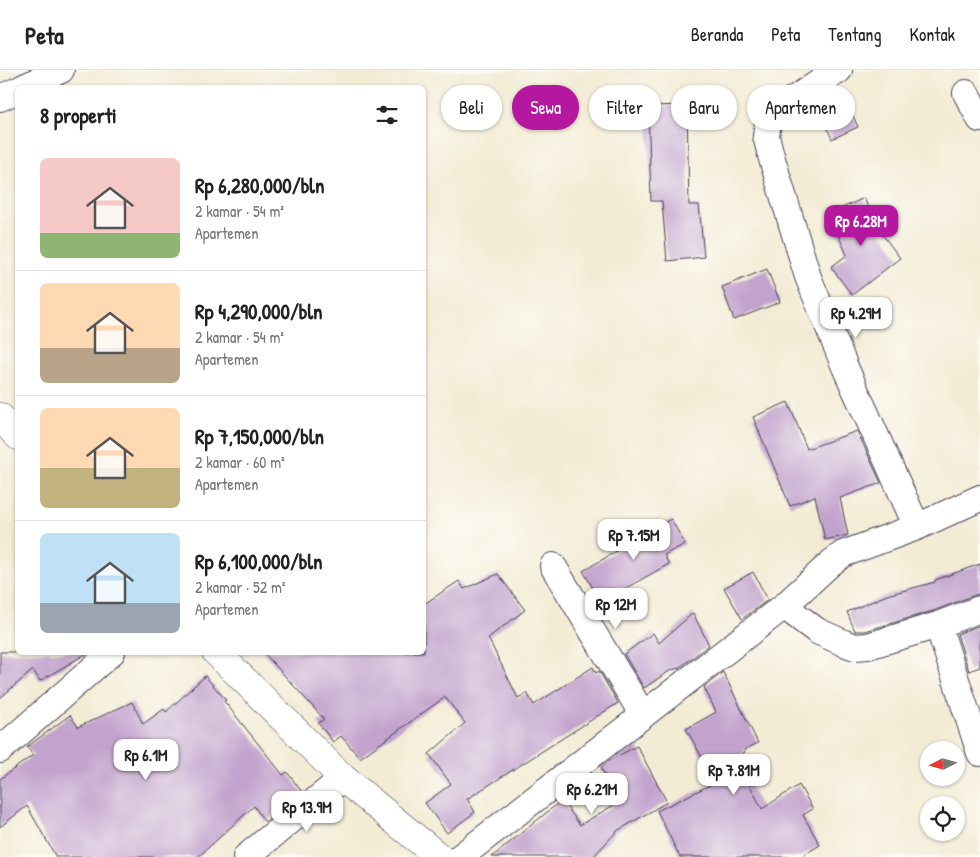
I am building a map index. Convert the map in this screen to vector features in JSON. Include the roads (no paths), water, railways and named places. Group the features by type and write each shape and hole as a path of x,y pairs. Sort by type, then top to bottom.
{"street":[{"path":"28,85 61,70"},
{"path":"839,70 768,115 766,136 808,277 845,367 917,527"},
{"path":"0,98 15,91"},
{"path":"966,93 980,119"},
{"path":"0,417 15,433"},
{"path":"460,857 784,606 843,554 917,527 980,498"},
{"path":"553,566 643,716"},
{"path":"784,606 817,631 855,646 868,646 938,625 980,609"},
{"path":"938,625 980,753"},
{"path":"0,750 109,655"},
{"path":"219,655 343,778 438,857"},
{"path":"246,857 343,778"}]}
